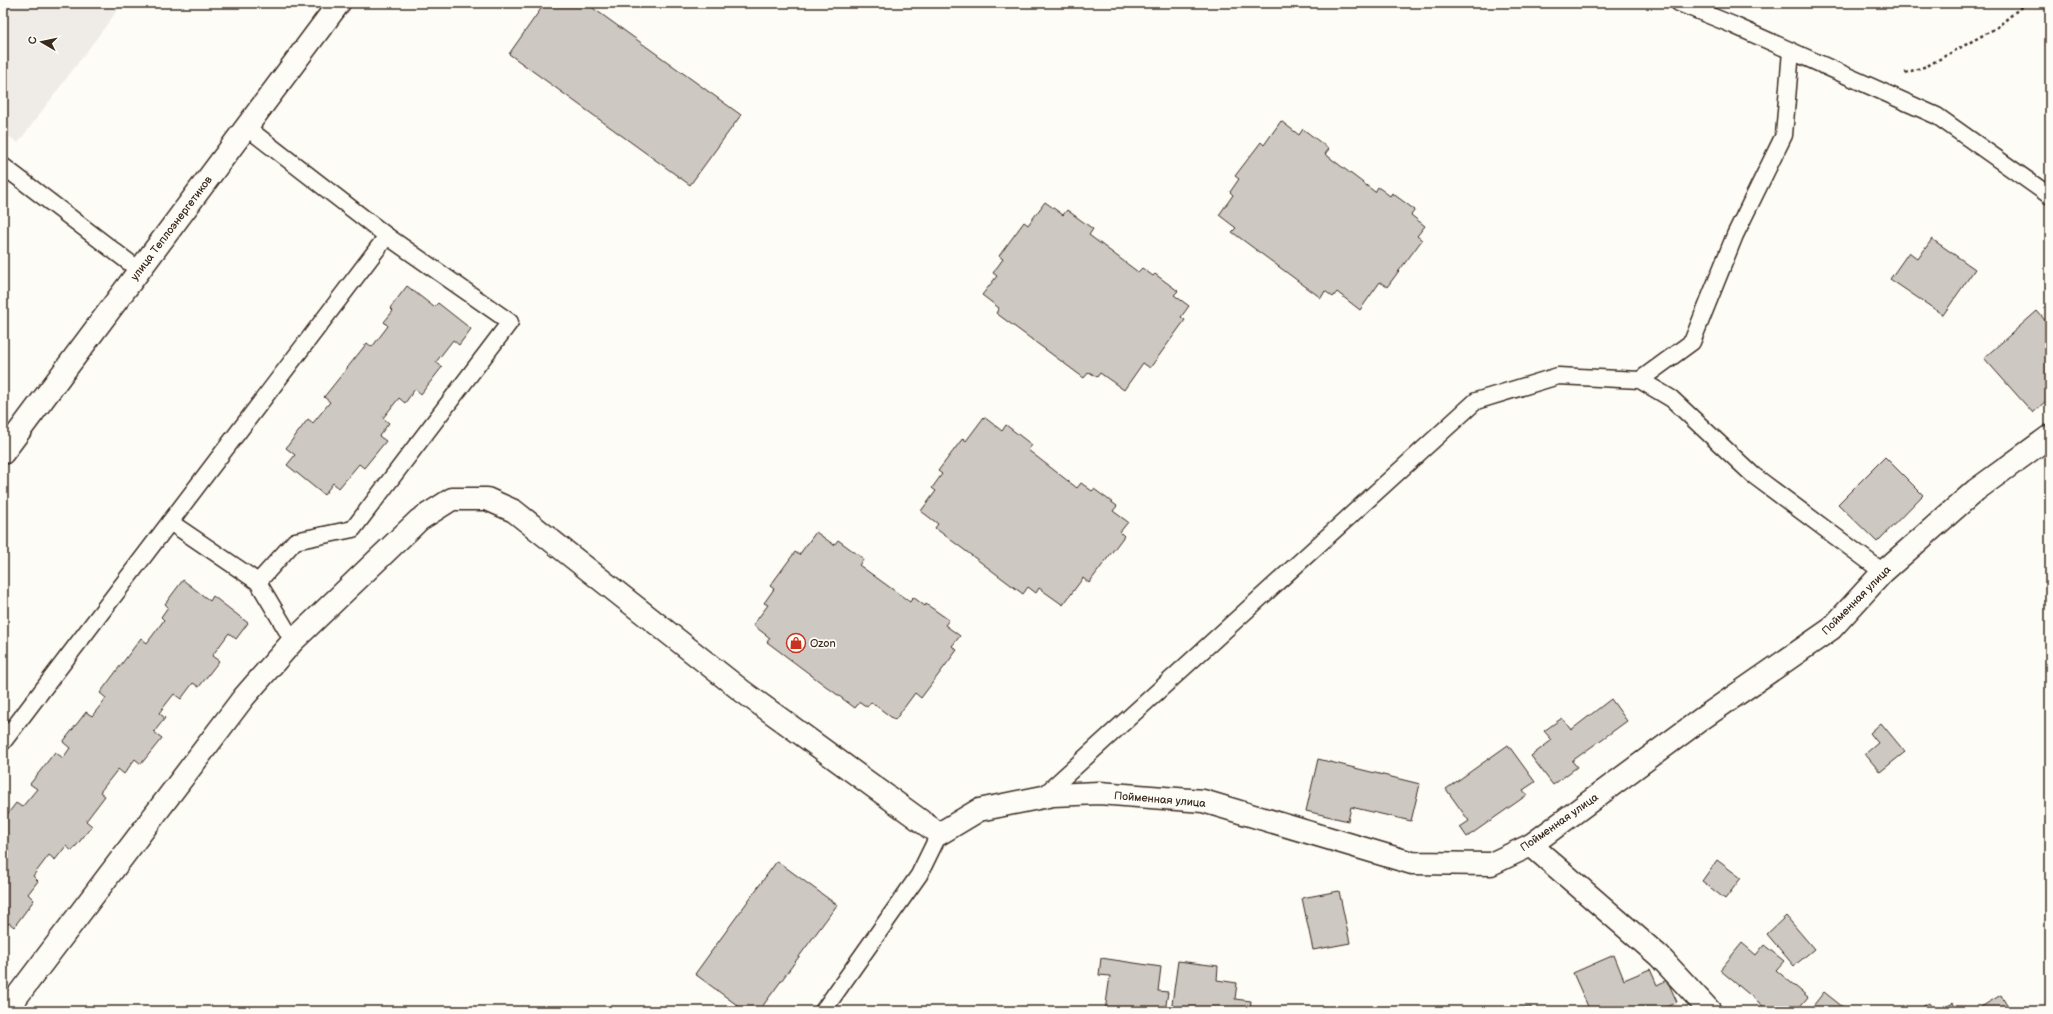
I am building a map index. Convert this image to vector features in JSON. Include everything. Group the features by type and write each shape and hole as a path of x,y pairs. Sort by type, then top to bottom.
{"street":[{"name":"улица Теплоэнергетиков","path":"3,453 339,3"},
{"name":"Пойменная улица","path":"939,834 979,810 1042,797 1099,793 1203,801 1412,863 1491,864 1531,845 1700,720 1831,629 1884,572 1976,490 2050,436"},
{"path":"3,1004 15,999 244,696 293,641 419,520 452,499 487,499 514,511 742,691 939,834"},
{"path":"1531,845 1659,956 1710,1011"}],"lane":[{"path":"1679,3 1937,116 2050,196"},
{"path":"1640,380 1692,342 1735,235 1784,135 1791,51"},
{"path":"246,126 387,236 510,322 353,529 295,541 258,582"},
{"path":"3,166 140,270"},
{"path":"3,742 387,236"},
{"path":"1042,797 1476,401 1558,376 1640,380 1672,399 1753,475 1884,572"},
{"path":"170,522 258,582 293,641"},
{"path":"823,1011 919,875 939,834"}],"path":[{"path":"1864,85 1927,66 1996,28 2026,3"}],"shaded area":[{"path":"3,3 123,3 18,143 3,132"}],"building":[{"path":"545,3 586,3 741,115 690,185 509,54"},
{"path":"1281,121 1299,135 1303,129 1329,149 1325,154 1375,192 1378,187 1390,196 1392,193 1415,210 1411,215 1425,226 1417,236 1422,240 1387,287 1380,282 1360,310 1337,292 1333,297 1325,291 1321,298 1232,232 1236,228 1219,215 1233,195 1230,192 1239,179 1235,176 1261,142 1264,145"},
{"path":"1045,202 1063,215 1067,210 1093,229 1089,235 1138,272 1142,268 1153,276 1155,274 1178,291 1174,295 1189,306 1181,317 1185,320 1150,368 1143,363 1124,390 1100,373 1097,377 1089,372 1084,378 996,313 999,308 982,295 997,276 993,273 1003,259 999,256 1024,222 1028,225"},
{"path":"1932,239 1975,269 1943,315 1890,279 1909,252 1918,259"},
{"path":"407,286 434,307 438,303 471,329 459,345 453,340 436,362 442,367 421,394 415,389 405,403 399,398 383,418 389,423 379,436 386,441 364,468 359,464 339,488 333,483 324,495 287,465 295,455 286,448 308,419 313,423 330,402 324,397 367,343 372,347 388,326 384,322 393,311 390,308"},
{"path":"2037,311 2050,326 2050,397 2033,413 1984,358"},
{"path":"984,417 1002,431 1006,425 1032,445 1028,450 1077,488 1081,483 1092,491 1094,489 1117,506 1113,511 1128,522 1120,532 1124,536 1089,583 1083,578 1063,605 1039,588 1036,593 1028,587 1023,594 935,528 938,524 921,511 936,491 932,488 942,474 938,471 963,438 966,441"},
{"path":"1885,457 1923,495 1877,542 1838,504"},
{"path":"816,532 834,545 838,540 864,559 859,565 910,602 913,597 949,620 945,625 960,636 952,646 957,650 921,698 915,693 895,720 871,702 867,707 860,702 855,708 767,642 770,638 753,625 768,605 764,603 774,589 770,586 795,552 799,555"},
{"path":"183,580 210,601 213,596 248,623 236,639 229,633 212,656 219,661 199,687 193,683 181,699 174,694 159,713 165,718 154,732 162,738 141,764 135,759 124,774 118,769 100,792 105,796 86,821 92,826 72,851 66,846 55,860 49,855 33,876 38,881 28,894 34,900 14,927 9,923 3,930 3,820 16,803 22,807 37,789 30,784 55,752 63,758 70,748 63,742 86,712 92,716 106,698 100,693 141,638 147,643 156,631 164,620 161,617 168,607 165,604"},
{"path":"1611,699 1627,721 1572,761 1577,767 1553,785 1531,756 1552,740 1544,731 1562,718 1571,730"},
{"path":"1881,723 1905,752 1880,772 1865,754 1878,743 1870,733"},
{"path":"1508,745 1535,782 1523,790 1527,795 1467,837 1460,827 1469,821 1446,789"},
{"path":"1318,759 1420,784 1411,821 1351,807 1348,821 1306,811"},
{"path":"1717,860 1741,878 1725,899 1702,881"},
{"path":"777,861 837,905 759,1011 745,1011 695,974"},
{"path":"1339,891 1350,943 1313,950 1302,898"},
{"path":"1786,916 1814,949 1794,966 1767,934"},
{"path":"1742,943 1756,955 1764,945 1784,961 1776,970 1808,997 1796,1011 1769,1011 1720,970"},
{"path":"1614,955 1624,980 1650,969 1657,985 1667,980 1677,1002 1657,1011 1590,1011 1573,973"},
{"path":"1101,958 1161,967 1158,991 1168,992 1165,1011 1105,1011 1110,976 1099,975"},
{"path":"1178,961 1218,966 1217,980 1237,983 1235,999 1251,1001 1250,1011 1171,1011"},
{"path":"1824,992 1848,1011 1809,1011"},
{"path":"2001,995 2010,1011 1983,1011 1981,1007"},
{"path":"1929,1003 1934,1011 1915,1011"},
{"path":"1953,1003 1958,1011 1939,1011"},
{"path":"1531,1007 1532,1011 1494,1011"}],"place":[{"name":"Ozon","path":"796,643"}]}
